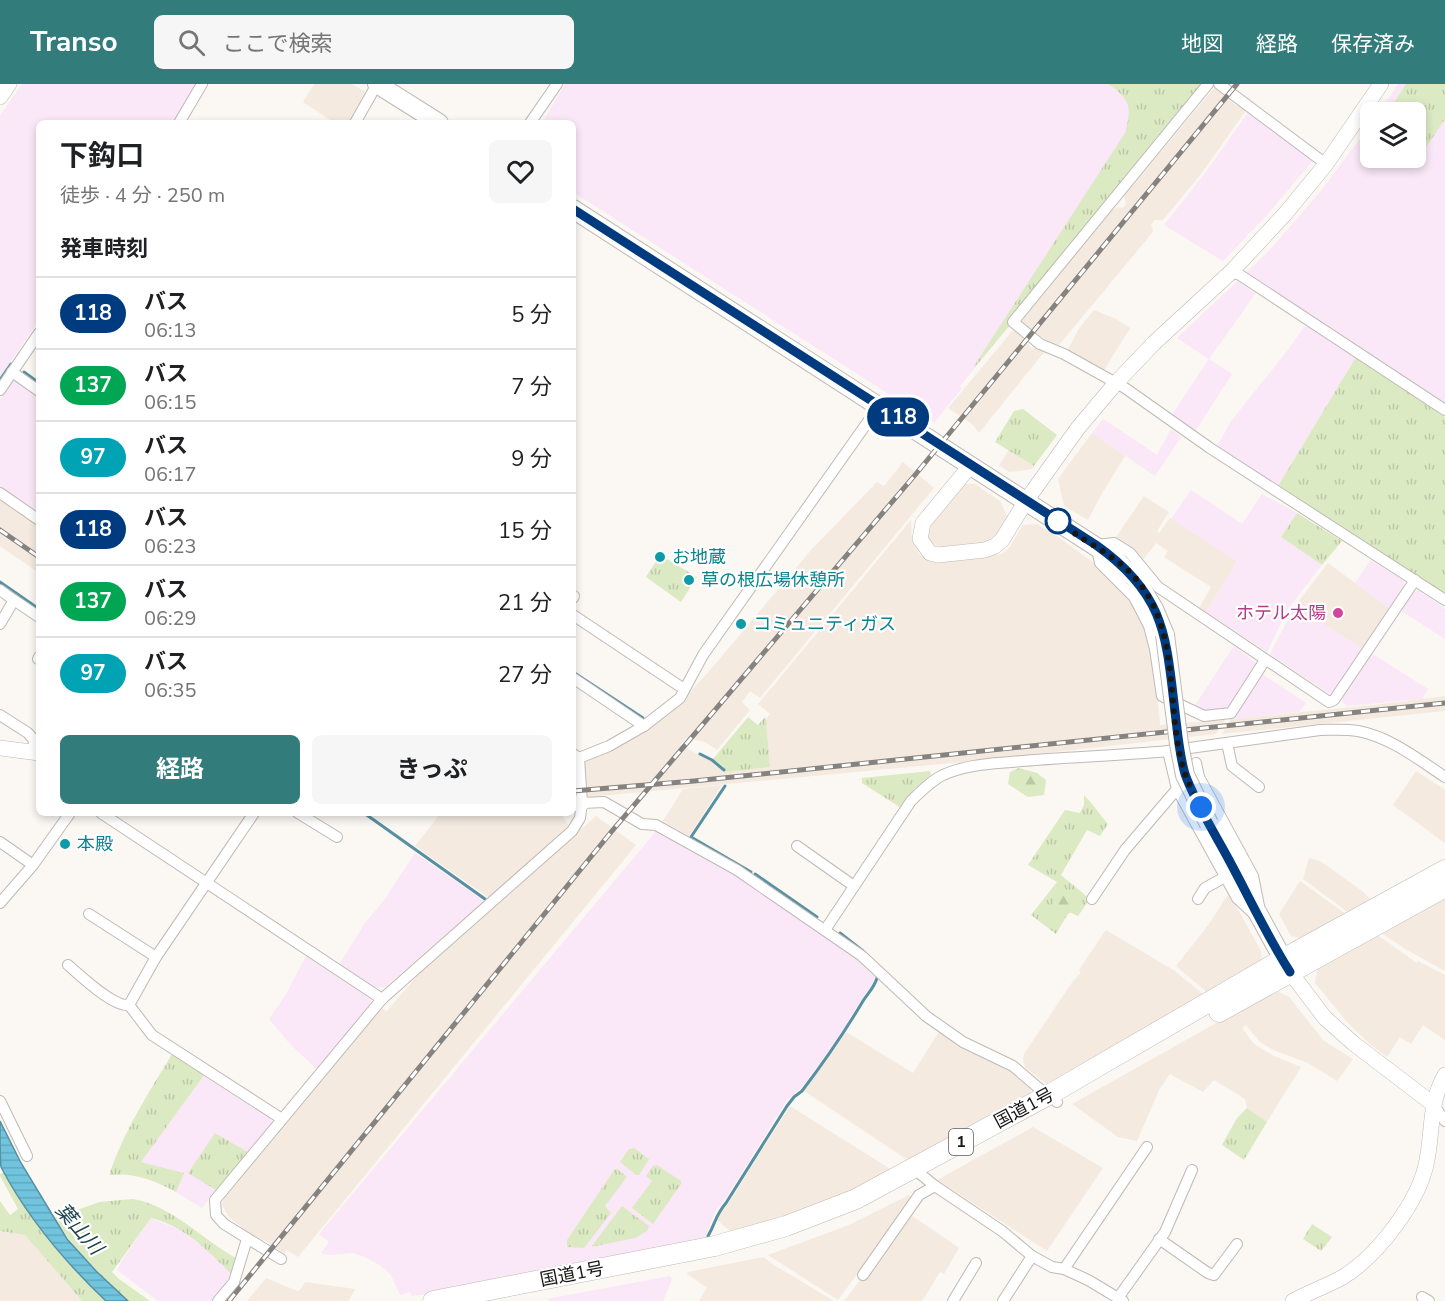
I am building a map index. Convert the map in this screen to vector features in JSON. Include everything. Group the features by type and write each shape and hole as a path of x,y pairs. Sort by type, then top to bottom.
{"highway":[{"name":"国道1号","path":"494,1301 717,1257 761,1246 805,1232 862,1208 924,1176 1055,1097 1287,966 1445,870"},
{"name":"国道1号","path":"1287,966 1445,886"},
{"name":"国道1号","path":"433,1301 715,1246 821,1214 856,1199 924,1176"}],"main road":[{"path":"377,84 434,120"},
{"path":"576,211 1096,545 1137,580 1154,609 1165,635 1185,775 1209,824 1287,966"}],"street":[{"path":"0,98 9,84"},
{"path":"181,120 202,84"},
{"path":"357,120 377,84"},
{"path":"532,120 557,84"},
{"path":"1208,84 1013,322 1040,344 1058,351 1125,388 1210,448 1445,600"},
{"path":"1219,84 1326,164"},
{"path":"971,465 923,523 920,539 930,553 938,555 985,550 1002,540 1026,501 1078,428 1154,343 1231,272 1285,214 1326,164 1382,84"},
{"path":"1231,272 1259,287 1445,410"},
{"path":"0,390 36,337"},
{"path":"12,372 36,389"},
{"path":"281,1259 245,1244 216,1215 215,1200 382,999 572,831 580,818 576,756 609,746 644,726 680,698 703,655 879,406"},
{"path":"0,493 36,518"},
{"path":"1265,660 1231,713 1204,716 1162,696 1155,648 1149,626 1134,597 1100,563 1096,545 1114,543 1130,553 1158,587 1329,702 1334,700 1415,580"},
{"path":"0,590 36,615"},
{"path":"0,624 14,600"},
{"path":"576,617 684,689"},
{"path":"576,680 644,726"},
{"path":"0,715 28,733 34,740 36,752 0,748"},
{"path":"825,930 911,801 942,776 978,765 1069,757 1118,756 1320,730 1345,729 1378,737 1400,748 1445,777"},
{"path":"1227,743 1232,766 1253,786"},
{"path":"1168,751 1177,789 1225,877 1237,898 1260,919"},
{"path":"1196,763 1199,777 1254,876 1260,919"},
{"path":"1092,899 1125,850 1177,789 1199,777"},
{"path":"578,804 604,802 642,824 656,825 737,870 862,956 926,1016 963,1042 1013,1066 1041,1090 1055,1097"},
{"path":"0,903 33,865 68,816"},
{"path":"105,816 382,999"},
{"path":"129,1005 156,957 252,816"},
{"path":"303,816 337,837"},
{"path":"0,842 33,865"},
{"path":"797,846 854,886"},
{"path":"1198,899 1205,888 1225,877"},
{"path":"89,914 156,957"},
{"path":"68,965 105,995 123,1006 129,1005"},
{"path":"1287,966 1325,1018 1353,1044 1439,1108"},
{"path":"129,1005 152,1035 282,1119"},
{"path":"1445,1075 1437,1089 1439,1108 1445,1121"},
{"path":"0,1101 27,1156"},
{"path":"1293,1301 1342,1277 1356,1267 1396,1224 1406,1210 1425,1170 1439,1108"},
{"path":"1064,1269 1147,1147"},
{"path":"863,1275 919,1195 924,1176 1002,1231 1032,1256 1052,1267 1064,1269 1088,1280 1120,1299 1165,1232 1192,1170"},
{"path":"1159,1239 1208,1274 1214,1275 1236,1244"},
{"path":"218,1301 234,1282 245,1244"},
{"path":"1003,1301 1032,1256"},
{"path":"954,1301 976,1263"}],"shaded area":[{"path":"22,84 196,84 174,120 36,120 36,324 0,377 0,116"},
{"path":"314,84 352,84 366,92 351,120 330,120 303,102"},
{"path":"565,84 1204,84 1007,322 1010,325 960,386 962,388 934,423 576,194 576,120 544,120"},
{"path":"1398,84 1445,84 1445,404 1246,273 1268,252 1320,192 1360,139 1360,168 1426,168 1426,102 1386,102"},
{"path":"1215,87 1235,105 1247,109 1201,174 1163,220 1154,220 1151,225 1152,233 1059,345 1050,342 1020,322 1112,210 1123,208 1126,204 1124,196"},
{"path":"1249,111 1314,159 1267,215 1223,261 1164,225"},
{"path":"1238,281 1255,294 1209,359 1177,338"},
{"path":"1094,310 1130,328 1103,372 1067,351 1080,327"},
{"path":"1304,327 1309,327 1356,357 1278,486 1217,446 1232,420"},
{"path":"1014,329 1032,349 1045,351 979,433 972,424 948,408"},
{"path":"1209,359 1232,374 1195,431 1172,415"},
{"path":"18,381 36,394 36,511 0,487 0,400 12,382"},
{"path":"1103,419 1157,455 1171,429 1181,437 1155,476 1092,433"},
{"path":"1092,433 1125,456 1088,520 1064,506 1058,479"},
{"path":"1009,450 1034,466 1033,469 1009,472 999,465"},
{"path":"903,462 934,488 760,698 750,691 742,702 750,710 717,750 705,742 686,738 680,745 711,761 723,772 770,767 766,719 770,714 758,704 911,520 912,541 919,554 935,563 1002,554 1009,548 1023,525 1037,524 1061,539 1102,569 1128,597 1145,628 1156,680 1160,725 1225,720 1216,734 963,762 589,797 586,795 584,761 676,707 712,668 811,550 877,482 884,486"},
{"path":"963,484 975,484 1000,501 1009,516 996,537 987,542 942,547 935,545 928,538 928,527"},
{"path":"1191,490 1242,524 1262,494 1297,513 1281,537 1322,565 1287,610 1267,652 1206,612 1237,561 1171,519"},
{"path":"1144,496 1169,512 1157,531 1159,533 1170,518 1237,561 1206,612 1199,608 1211,587 1164,557 1168,551 1156,543 1142,561 1116,537"},
{"path":"0,499 36,524 36,571 0,546"},
{"path":"1371,560 1404,581 1404,590 1390,609 1355,583"},
{"path":"1328,563 1390,609 1363,649 1295,606"},
{"path":"1418,590 1445,609 1445,639 1400,610 1412,593"},
{"path":"1295,606 1363,649 1330,694 1270,654"},
{"path":"1234,646 1256,663 1228,708 1204,712 1194,707"},
{"path":"1371,653 1428,689 1422,699 1347,706 1343,702 1342,695"},
{"path":"1262,674 1306,703 1299,712 1234,719"},
{"path":"1445,696 1445,711 1222,734 1231,719"},
{"path":"1416,771 1445,790 1445,843 1393,805"},
{"path":"722,785 689,836 663,821 683,789"},
{"path":"439,816 563,816 569,827 489,898 415,846"},
{"path":"596,816 636,845 298,1257 287,1250 284,1254 266,1241 256,1239 228,1216 222,1205 225,1194 381,1007 386,1012 432,959"},
{"path":"657,830 742,878 858,959 875,976 871,987 835,1042 801,1088 787,1100 715,1212 705,1237 412,1296 410,1292 400,1295 391,1275 365,1257 352,1253 329,1255 321,1253 329,1242 319,1234"},
{"path":"415,853 484,901 385,987 375,988 339,965 365,923 383,902"},
{"path":"1309,858 1320,861 1362,891 1372,901 1349,913 1303,879"},
{"path":"1300,881 1347,915 1304,939 1291,936 1279,914"},
{"path":"1229,893 1261,951 1262,958 1260,962 1208,993 1176,966 1209,924"},
{"path":"1445,895 1445,971 1380,932"},
{"path":"1106,930 1175,971 1204,995 1046,1084 1025,1067 1024,1054 1073,981 1081,973 1079,970"},
{"path":"1376,934 1417,963 1418,961 1445,975 1445,1040 1423,1025 1411,1044 1400,1037 1387,1057 1348,1023 1315,983 1318,967"},
{"path":"306,956 371,999 371,1003 317,1069 291,1045 269,1019 287,993"},
{"path":"1275,990 1289,997 1324,1041 1353,1059 1337,1081 1308,1063 1271,1049 1259,1041 1246,1025 1242,1028 1254,1044 1274,1056 1301,1067 1267,1122 1247,1108 1245,1099 1214,1080 1203,1092 1170,1074 1159,1090 1137,1141 1118,1137 1072,1104"},
{"path":"846,1032 913,1073 939,1032 1011,1071 1031,1087 1030,1093 909,1161 804,1091"},
{"path":"205,1074 270,1116 272,1123 248,1152 216,1133 189,1173 216,1190 202,1208 176,1192 183,1173 141,1162"},
{"path":"790,1106 892,1170 802,1211 731,1232 716,1219 728,1204"},
{"path":"1033,1127 1103,1168 1047,1251 937,1180"},
{"path":"909,1195 912,1199 838,1300 768,1255 849,1225"},
{"path":"911,1215 959,1248 944,1274 940,1272 922,1301 844,1301"},
{"path":"151,1218 182,1231 213,1255 232,1275 212,1301 158,1301 117,1270"},
{"path":"0,1231 25,1235 82,1301 0,1301"},
{"path":"763,1257 834,1301 699,1301 707,1288 687,1274"},
{"path":"670,1276 672,1279 663,1301 549,1301 547,1299"},
{"path":"266,1278 297,1291 305,1282 355,1289 349,1301 247,1301"}],"green space":[{"path":"1108,84 1204,84 1007,322 1010,325 975,367 1125,133 1129,117 1128,105 1121,94"},
{"path":"1406,84 1445,84 1445,119 1426,148 1426,102 1394,102"},
{"path":"1356,357 1445,417 1445,594 1278,486"},
{"path":"1023,409 1057,435 1034,466 995,442 1014,411"},
{"path":"1297,513 1342,541 1322,565 1281,537"},
{"path":"660,555 697,577 681,602 646,577"},
{"path":"748,717 758,725 765,717 766,719 770,767 726,772 723,766 713,759"},
{"path":"1019,768 1037,773 1046,780 1044,795 1028,797 1008,784 1010,772"},
{"path":"930,771 931,775 914,789 901,808 862,783 862,778"},
{"path":"1084,795 1108,824 1100,836 1087,830 1061,875 1090,899 1078,916 1069,912 1056,934 1031,915 1057,882 1028,865 1065,810 1080,813 1084,805"},
{"path":"1064,888 1081,902 1064,918 1049,908"},
{"path":"172,1054 205,1074 141,1162 184,1173 176,1192 144,1178 110,1175 130,1126"},
{"path":"1247,1108 1267,1122 1244,1160 1222,1145 1237,1118"},
{"path":"215,1133 248,1152 216,1190 188,1173"},
{"path":"634,1148 649,1159 639,1175 620,1162 629,1149"},
{"path":"657,1165 681,1181 681,1184 653,1224 632,1208 652,1181 646,1176 653,1166"},
{"path":"617,1169 627,1177 605,1206 611,1213 584,1248 567,1247 567,1240 614,1170"},
{"path":"5,1172 51,1240 77,1272 106,1301 82,1301 25,1235 0,1231 0,1201 10,1215 18,1209 0,1176"},
{"path":"133,1199 161,1208 236,1258 232,1275 185,1233 151,1218 112,1272 150,1301 128,1301 88,1262 70,1241 55,1218 99,1202"},
{"path":"622,1206 649,1226 647,1231 635,1238 591,1247"},
{"path":"1312,1224 1332,1237 1321,1251 1303,1239"}],"water":[{"path":"0,1121 21,1163 67,1239 128,1301 106,1301 76,1271 35,1221 1,1167"}],"waterway":[{"path":"0,380 11,364"},
{"path":"24,372 36,381"},
{"path":"0,582 36,607"},
{"path":"576,674 643,718"},
{"path":"700,754 724,770"},
{"path":"725,786 691,837 751,872"},
{"path":"368,816 485,899"},
{"path":"755,874 817,917"},
{"path":"840,933 863,951"},
{"path":"708,1236 720,1212 787,1106 802,1091 826,1058 873,988 877,978"}],"railway":[{"path":"229,1301 612,831 915,475 1237,84"},
{"path":"0,530 36,555"},
{"path":"576,791 694,781 1445,703"}],"bus line":[{"name":"118","path":"576,211 1096,545 1137,580 1154,609 1165,635 1185,775 1209,824 1290,972"}],"place":[{"name":"お地蔵","path":"660,557"},
{"name":"草の根広場休憩所","path":"689,580"},
{"name":"ホテル太陽","path":"1338,613"},
{"name":"コミュニティガス","path":"741,624"},
{"name":"本殿","path":"65,844"}],"route":[{"path":"1058,521 1115,559 1137,580 1154,609 1165,635 1185,775 1201,807"}],"water label":[{"name":"葉山川","path":"79,1229"}]}
